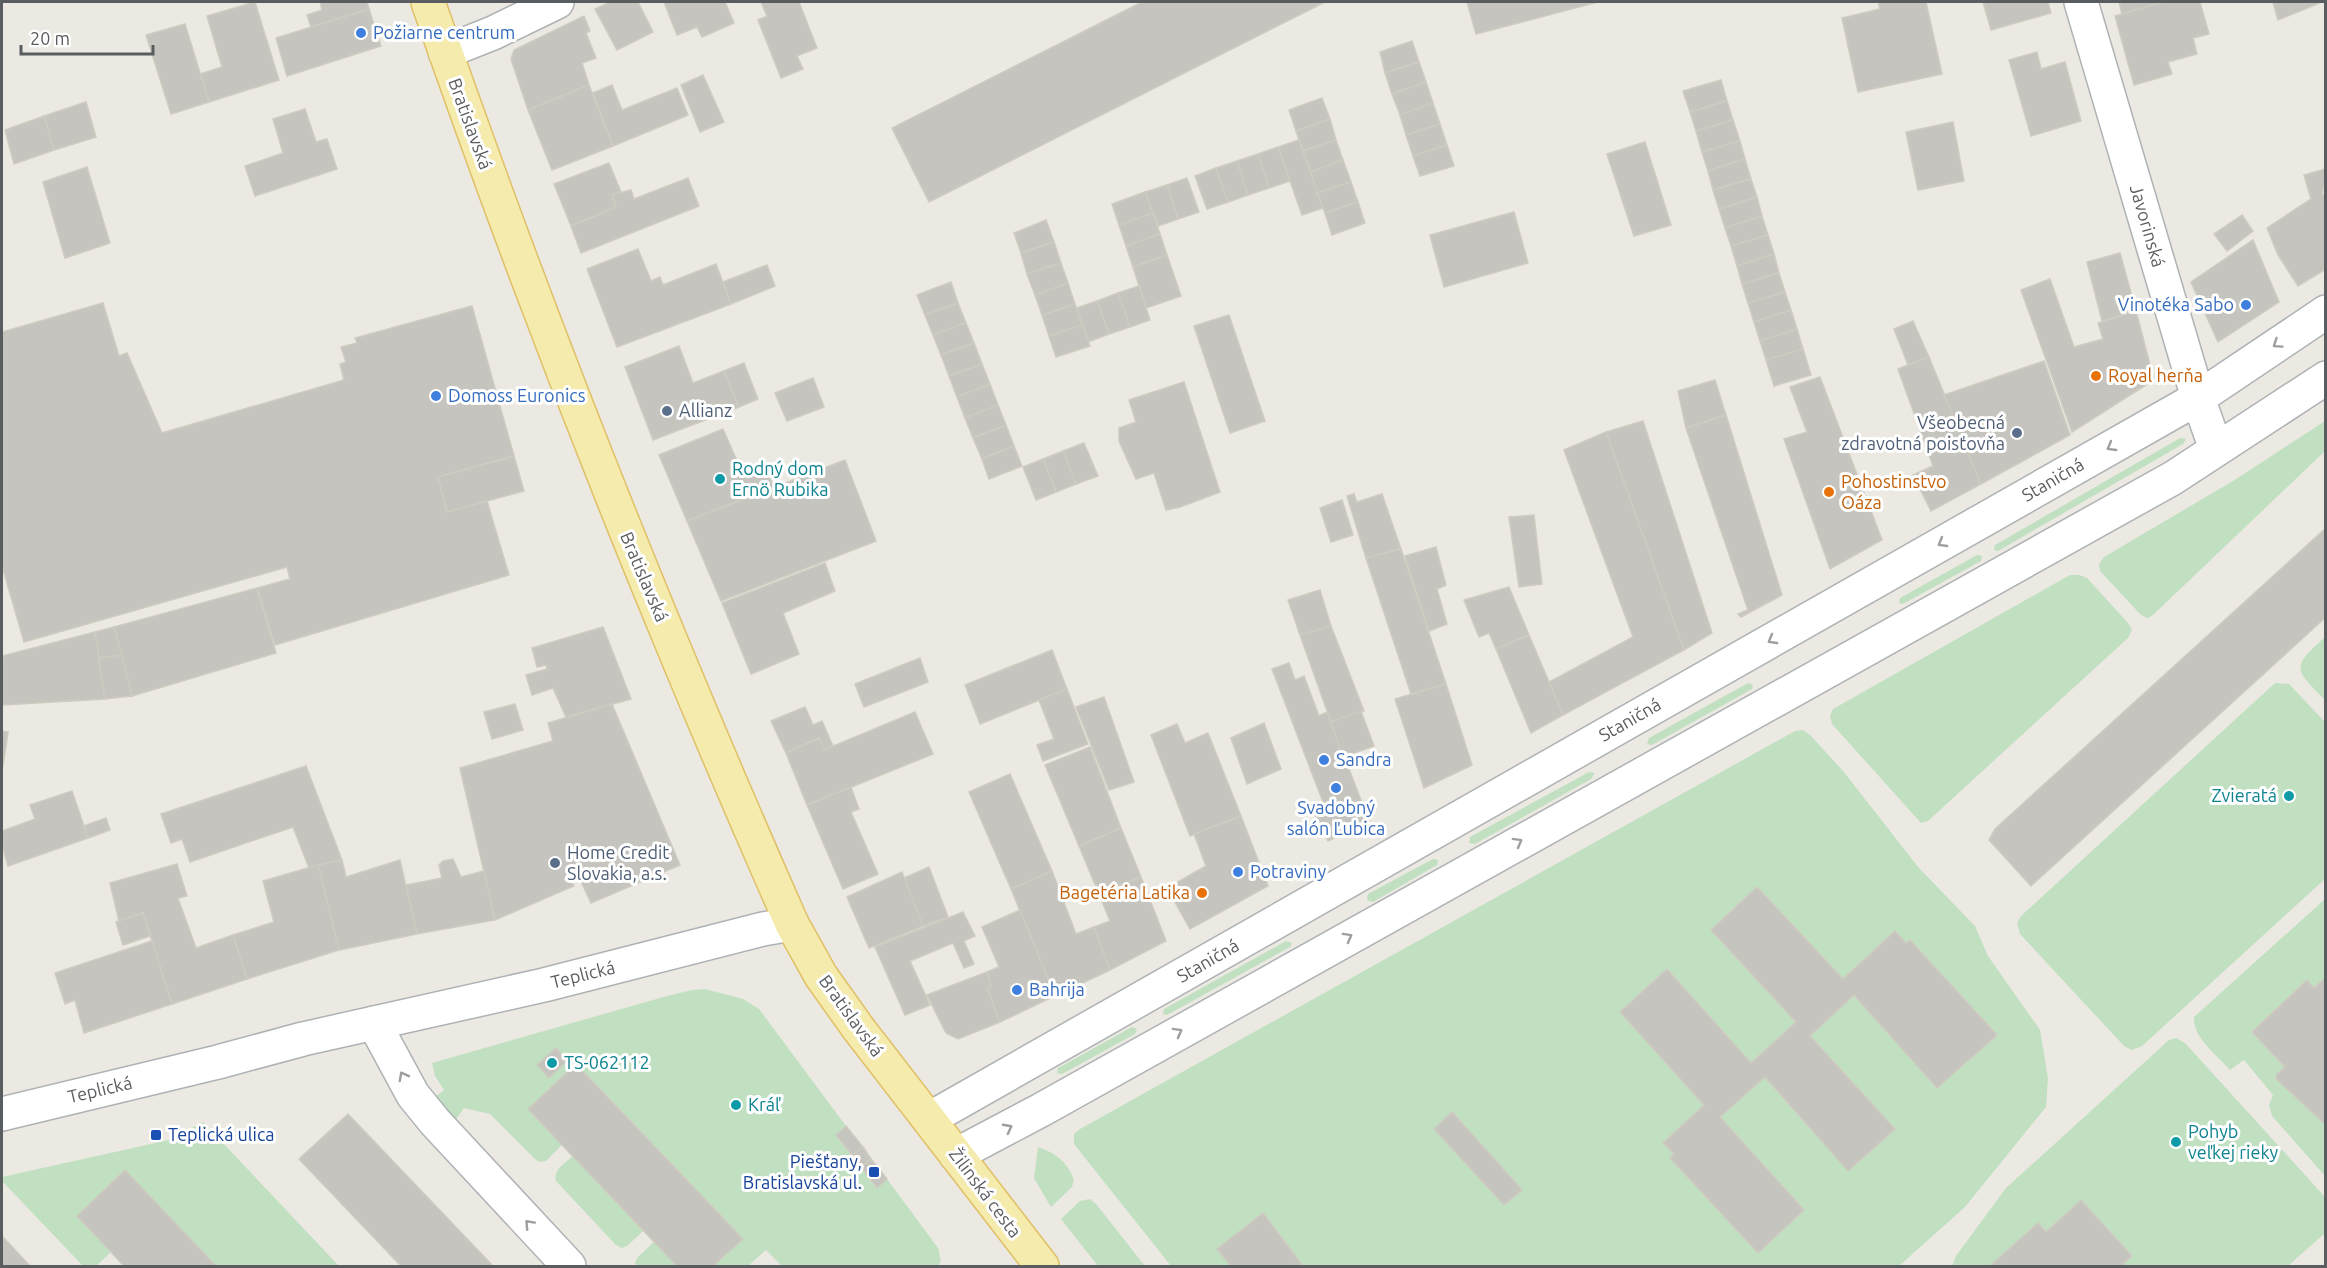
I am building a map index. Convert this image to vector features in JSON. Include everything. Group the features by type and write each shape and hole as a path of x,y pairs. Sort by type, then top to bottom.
{"main road":[{"name":"Bratislavská","path":"428,2 521,263 634,556 792,924 821,976 858,1028 929,1119"},
{"name":"Žilinská cesta","path":"929,1119 1042,1266"}],"street":[{"path":"445,52 493,33 557,2"},
{"name":"Javorinská","path":"2081,2 2198,398 2216,449"},
{"name":"Staničná","path":"929,1119 2198,398 2325,312"},
{"path":"956,1155 1041,1110 2173,478 2325,378"},
{"name":"Teplická","path":"2,1114 374,1023 544,985 763,928 792,924"},
{"path":"374,1023 413,1095 435,1122 569,1266"}],"green space":[{"path":"2325,421 2325,451 2153,615 2148,618 2141,615 2100,571 2099,564 2104,557 2233,481"},
{"path":"2180,438 2186,439 2183,444 1998,551 1994,550 1995,545"},
{"path":"1977,555 1982,556 1981,561 1903,604 1899,603 1900,598"},
{"path":"2070,575 2087,578 2129,624 2132,630 2128,638 1928,821 1921,823 1832,724 1830,716 1833,709"},
{"path":"2325,637 2325,700 2307,681 2301,668 2306,655"},
{"path":"1748,683 1753,685 1752,689 1652,745 1647,744 1649,738"},
{"path":"2275,683 2289,684 2325,722 2325,879 2142,1046 2132,1050 2124,1046 2020,934 2017,923 2021,916"},
{"path":"1803,730 1843,771 1919,868 1975,926 1988,956 2040,1030 2048,1078 2046,1107 1965,1207 1899,1266 1171,1266 1074,1144 1074,1134 1080,1129 1795,731"},
{"path":"1589,772 1595,773 1591,779 1475,844 1469,843 1470,837"},
{"path":"1433,859 1438,860 1437,865 1373,902 1367,900 1368,894"},
{"path":"2325,899 2325,1176 2272,1116 2269,1105 2273,1095 2244,1060 2230,1070 2201,1039 2194,1024 2194,1017"},
{"path":"1286,941 1292,943 1290,947 1167,1015 1163,1014 1164,1009"},
{"path":"705,989 743,999 759,1009 846,1126 836,1135 876,1188 887,1179 938,1248 941,1261 938,1266 782,1266 766,1250 748,1266 713,1266 743,1239 577,1064 528,1109 562,1145 546,1161 539,1162 534,1158 490,1114 464,1108 455,1121 434,1098 444,1090 435,1076 432,1063 667,996"},
{"path":"1132,1027 1137,1029 1135,1034 1062,1074 1057,1073 1058,1068"},
{"path":"2176,1038 2185,1043 2325,1197 2325,1233 2288,1266 2126,1266 2123,1264 2131,1256 2046,1232 2038,1223 1990,1266 1952,1266 1956,1256 2006,1188 2169,1040"},
{"path":"203,1122 339,1266 216,1266 125,1171 77,1216 111,1252 96,1266 83,1266 2,1181 2,1177 169,1140"},
{"path":"1038,1147 1060,1159 1074,1180 1072,1187 1051,1207 1034,1178"},
{"path":"573,1156 643,1231 627,1246 622,1248 616,1245 556,1181 558,1170"},
{"path":"1090,1199 1145,1266 1098,1266 1061,1219 1080,1201"},
{"path":"654,1242 677,1266 637,1266 635,1263 638,1257"}],"building":[{"path":"255,2 279,80 209,102 200,74 222,67 207,16"},
{"path":"320,2 367,2 369,9 311,27 307,15 322,10"},
{"path":"610,2 638,2 653,32 617,50 595,9"},
{"path":"664,2 725,2 734,23 702,37 697,27 677,35"},
{"path":"761,2 799,2 817,48 797,56 803,69 781,78 758,20 767,16"},
{"path":"1142,2 1325,2 929,202 892,128"},
{"path":"1467,2 1598,2 1476,34"},
{"path":"1878,2 1926,2 1942,74 1858,92 1842,18 1880,9"},
{"path":"1983,2 2048,2 2051,13 1991,30"},
{"path":"2119,2 2164,2 2122,14"},
{"path":"2164,2 2200,2 2209,34 2193,38 2197,54 2168,62 2172,74 2134,85 2115,16"},
{"path":"2273,2 2322,2 2278,20"},
{"path":"369,9 381,46 287,76 276,38"},
{"path":"584,16 590,31 586,33 596,58 582,63 589,85 528,110 511,59 514,50"},
{"path":"185,24 209,102 171,114 146,35"},
{"path":"1412,41 1419,62 1385,73 1380,52"},
{"path":"2037,52 2041,69 2065,62 2081,121 2031,136 2009,60"},
{"path":"1419,62 1426,82 1392,94 1385,73"},
{"path":"703,75 724,122 700,132 681,85"},
{"path":"1721,80 1727,101 1690,112 1683,91"},
{"path":"1426,82 1433,103 1400,115 1392,94"},
{"path":"589,85 613,146 552,170 528,110"},
{"path":"612,85 622,110 677,88 688,115 613,146 593,93"},
{"path":"1322,98 1330,119 1296,131 1289,110"},
{"path":"1727,101 1733,120 1696,131 1690,112"},
{"path":"86,102 96,137 54,150 44,116"},
{"path":"1433,103 1440,124 1406,135 1400,115"},
{"path":"305,109 316,142 327,139 337,169 255,196 245,166 283,153 273,119"},
{"path":"44,116 54,150 14,164 5,130"},
{"path":"1330,119 1336,140 1303,151 1296,131"},
{"path":"1733,120 1740,141 1702,152 1696,131"},
{"path":"1953,122 1964,181 1918,190 1906,132"},
{"path":"1440,124 1447,145 1413,156 1406,135"},
{"path":"1299,140 1323,208 1302,215 1278,147"},
{"path":"1336,140 1343,160 1311,172 1303,151"},
{"path":"1740,141 1745,159 1708,171 1702,152"},
{"path":"1645,142 1671,225 1634,236 1607,154"},
{"path":"1447,145 1454,166 1420,176 1413,156"},
{"path":"1278,147 1290,181 1269,188 1258,154"},
{"path":"1258,154 1269,188 1248,195 1237,161"},
{"path":"1745,159 1751,179 1713,190 1708,171"},
{"path":"1343,160 1351,182 1317,193 1311,172"},
{"path":"1237,161 1248,195 1228,202 1216,168"},
{"path":"609,163 621,192 612,195 616,207 571,226 554,184"},
{"path":"87,167 110,243 65,258 43,182"},
{"path":"1216,168 1228,202 1207,209 1195,176"},
{"path":"2325,169 2322,193 2326,198 2326,269 2298,286 2278,255 2267,228 2311,199 2304,175"},
{"path":"688,178 699,206 581,253 571,226 616,207 612,195 631,190 634,199"},
{"path":"1187,178 1199,212 1178,219 1167,185"},
{"path":"1751,179 1757,197 1719,209 1713,190"},
{"path":"1351,182 1358,202 1325,213 1317,193"},
{"path":"1167,185 1178,219 1158,226 1145,192"},
{"path":"1145,192 1153,213 1119,225 1112,204"},
{"path":"1757,197 1762,216 1725,228 1719,209"},
{"path":"1358,202 1365,223 1332,235 1325,213"},
{"path":"1514,212 1528,263 1444,287 1430,235"},
{"path":"1153,213 1160,234 1126,246 1119,225"},
{"path":"2242,215 2253,231 2227,251 2214,234"},
{"path":"1762,216 1768,235 1731,246 1725,228"},
{"path":"1046,220 1054,242 1021,253 1014,233"},
{"path":"1160,234 1167,255 1133,267 1126,246"},
{"path":"1768,235 1774,254 1737,266 1731,246"},
{"path":"2253,240 2279,302 2218,342 2191,282"},
{"path":"1054,242 1061,263 1027,274 1021,253"},
{"path":"638,249 651,281 660,277 663,285 716,264 731,304 617,347 587,269"},
{"path":"2120,253 2136,311 2102,321 2087,262"},
{"path":"1774,254 1779,273 1742,284 1737,266"},
{"path":"1167,255 1181,296 1146,308 1133,267"},
{"path":"1061,263 1068,283 1035,295 1027,274"},
{"path":"767,265 775,286 731,304 723,282"},
{"path":"1779,273 1785,292 1748,303 1742,284"},
{"path":"2050,279 2074,347 2103,339 2098,323 2136,311 2154,380 2072,432 2021,290"},
{"path":"951,282 958,303 925,315 917,295"},
{"path":"1068,283 1075,304 1042,315 1035,295"},
{"path":"1139,286 1150,320 1130,327 1118,293"},
{"path":"1785,292 1791,310 1754,322 1748,303"},
{"path":"1118,293 1130,327 1109,334 1097,301"},
{"path":"1097,301 1109,334 1088,342 1077,308"},
{"path":"103,303 119,356 127,353 162,433 344,380 340,364 346,362 341,347 357,343 355,338 472,306 514,456 438,477 447,512 487,501 509,575 275,645 257,588 290,579 287,567 24,642 2,566 2,332"},
{"path":"958,303 966,323 933,335 925,315"},
{"path":"1075,304 1082,325 1049,336 1042,315"},
{"path":"1791,310 1797,329 1760,341 1754,322"},
{"path":"1229,315 1265,421 1230,433 1194,326"},
{"path":"1913,321 1929,357 1908,365 1894,329"},
{"path":"966,323 974,343 941,355 933,335"},
{"path":"1082,325 1090,346 1056,357 1049,336"},
{"path":"1797,329 1803,349 1766,360 1760,341"},
{"path":"974,343 982,364 949,376 941,355"},
{"path":"679,346 693,383 724,371 739,407 653,440 625,367"},
{"path":"1803,349 1811,375 1774,386 1766,360"},
{"path":"1929,357 1981,484 1931,511 1913,475 1933,466 1898,369"},
{"path":"2044,361 2070,435 1981,484 1944,395"},
{"path":"744,363 758,399 739,407 724,371"},
{"path":"982,364 990,384 957,397 949,376"},
{"path":"1820,377 1882,540 1830,569 1784,439 1807,432 1790,387"},
{"path":"813,378 824,407 787,421 775,393"},
{"path":"1715,380 1726,415 1686,428 1678,391"},
{"path":"1184,382 1220,492 1166,510 1154,473 1136,479 1119,441 1119,428 1136,422 1129,400"},
{"path":"990,384 998,405 965,418 957,397"},
{"path":"998,405 1006,425 973,438 965,418"},
{"path":"1726,415 1782,595 1741,617 1738,614 1748,610 1686,428"},
{"path":"1643,421 1712,633 1684,650 1606,432"},
{"path":"1006,425 1014,446 982,459 973,438"},
{"name":"Rodný dom Ernö Rubika","path":"723,429 741,470 763,462 774,487 687,521 659,455"},
{"path":"1606,432 1684,650 1563,715 1549,682 1633,637 1564,450"},
{"path":"1084,443 1098,476 1076,484 1063,451"},
{"path":"1014,446 1022,466 989,479 982,459"},
{"path":"1063,451 1076,484 1056,492 1043,459"},
{"path":"514,456 524,491 447,512 438,477"},
{"path":"1043,459 1056,492 1036,500 1023,467"},
{"path":"845,460 876,541 721,601 687,521"},
{"path":"1354,494 1357,502 1382,494 1401,549 1366,558 1347,496"},
{"path":"1342,500 1353,535 1331,542 1320,508"},
{"path":"1534,515 1542,584 1519,587 1509,517"},
{"path":"2326,528 2326,617 2031,886 1989,840 1995,829"},
{"path":"1436,547 1446,585 1437,589 1447,624 1429,631 1405,556"},
{"path":"1401,549 1446,684 1411,694 1366,558"},
{"path":"825,563 835,591 783,613 799,654 751,674 722,603"},
{"path":"1509,587 1529,635 1496,649 1489,633 1479,637 1464,600"},
{"path":"257,588 276,653 132,696 114,627"},
{"path":"1320,590 1331,626 1300,635 1288,600"},
{"path":"1331,626 1364,711 1331,722 1300,635"},
{"path":"114,627 122,655 99,658 95,632"},
{"path":"603,627 631,699 566,717 553,688 532,695 526,675 547,669 546,665 537,667 532,648"},
{"path":"95,632 105,699 2,705 2,656"},
{"path":"1529,635 1563,715 1531,733 1496,649"},
{"path":"1052,650 1067,689 980,724 965,685"},
{"path":"122,655 132,696 105,699 99,658"},
{"path":"920,658 928,682 864,707 855,684"},
{"path":"1289,663 1295,680 1304,676 1319,716 1327,712 1369,821 1328,841 1311,807 1323,802 1272,669"},
{"path":"1446,684 1472,765 1424,788 1395,699"},
{"path":"1067,689 1088,744 1043,761 1037,745 1054,739 1039,700"},
{"path":"1104,697 1134,782 1109,790 1076,707"},
{"path":"515,704 523,730 492,739 484,712"},
{"path":"612,704 680,865 591,903 579,877 571,880 574,886 495,920 460,768 553,741 548,723"},
{"path":"805,707 813,725 822,721 833,746 824,750 819,738 786,753 771,721"},
{"path":"1361,711 1374,746 1343,757 1331,722"},
{"path":"915,712 933,754 807,805 786,753 819,738 824,750"},
{"path":"1264,723 1281,769 1247,784 1231,738"},
{"path":"1177,724 1185,743 1208,733 1241,816 1190,836 1151,735"},
{"path":"2,731 8,732 3,766 2,766"},
{"path":"1090,747 1121,828 1079,846 1045,765"},
{"path":"306,766 342,860 309,868 293,827 190,862 182,839 171,843 161,814"},
{"path":"1010,774 1052,871 1011,889 969,792"},
{"path":"851,787 859,809 851,812 878,874 843,889 807,805"},
{"path":"72,791 88,838 8,866 2,845 2,831 35,819 30,805"},
{"path":"1241,816 1268,886 1190,929 1167,888 1206,866 1194,834"},
{"path":"106,818 110,830 88,838 84,826"},
{"path":"1121,828 1141,877 1099,894 1079,846"},
{"path":"453,859 461,877 484,871 495,920 417,934 406,885 442,878 439,865 443,861"},
{"path":"342,860 346,877 400,860 417,934 339,950 318,865"},
{"path":"177,864 187,896 178,898 196,948 233,935 247,979 172,1004 143,913 119,921 110,883"},
{"path":"318,865 339,950 247,979 233,935 274,922 263,881"},
{"path":"929,867 948,917 923,926 904,878"},
{"path":"1052,871 1076,934 1094,927 1110,970 1055,996 1011,889"},
{"path":"902,872 923,926 869,948 847,897"},
{"path":"1141,877 1166,941 1110,970 1094,927 1110,921 1099,894"},
{"path":"1757,887 1843,979 1895,931 1906,943 1910,940 1997,1035 1937,1088 1854,995 1810,1036 1895,1129 1848,1171 1765,1077 1720,1117 1804,1210 1758,1253 1670,1158 1674,1154 1663,1143 1704,1105 1620,1012 1667,969 1751,1063 1796,1022 1711,930"},
{"path":"1020,910 1055,996 1000,1022 987,988 991,986 987,972 999,967 982,927"},
{"path":"963,912 975,936 964,941 974,964 964,968 953,943 910,961 930,1005 905,1015 875,947"},
{"path":"143,913 150,936 123,945 116,922"},
{"path":"152,941 172,1004 84,1033 75,1000 65,1004 55,973"},
{"path":"987,972 991,986 987,988 1000,1022 958,1039 946,1033 927,995"},
{"path":"2326,977 2326,1125 2276,1079 2276,1075 2285,1067 2252,1032 2307,980 2314,988"},
{"name":"TS-062112","path":"556,1048 567,1061 549,1078 537,1065"},
{"path":"576,1064 743,1239 713,1266 677,1266 528,1109"},
{"path":"1452,1112 1522,1190 1504,1205 1434,1129"},
{"path":"348,1114 493,1266 401,1266 299,1159"},
{"path":"846,1126 863,1147 852,1155 836,1135"},
{"path":"863,1147 871,1159 861,1167 852,1155"},
{"path":"871,1159 887,1179 877,1188 861,1167"},
{"path":"125,1170 216,1266 124,1266 77,1216"},
{"path":"2081,1200 2132,1256 2123,1264 2126,1266 1990,1266 2038,1223 2046,1232"},
{"path":"1263,1213 1303,1266 1231,1266 1217,1249"},
{"path":"2,1236 30,1266 2,1266"}],"place":[{"name":"Požiarne centrum","path":"361,33"},
{"name":"Vinotéka Sabo","path":"2246,305"},
{"name":"Royal herňa","path":"2096,376"},
{"name":"Domoss Euronics","path":"436,396"},
{"name":"Allianz","path":"667,411"},
{"name":"Všeobecná zdravotná poisťovňa","path":"2017,433"},
{"name":"Rodný dom Ernö Rubika","path":"720,479"},
{"name":"Pohostinstvo Oáza","path":"1829,492"},
{"name":"Sandra","path":"1324,760"},
{"name":"Svadobný salón Ľubica","path":"1336,788"},
{"name":"Zvieratá","path":"2289,796"},
{"name":"Home Credit Slovakia, a.s.","path":"555,863"},
{"name":"Potraviny","path":"1238,872"},
{"name":"Bagetéria Latika","path":"1202,893"},
{"name":"Bahrija","path":"1017,990"},
{"name":"TS-062112","path":"552,1063"},
{"name":"Kráľ","path":"736,1105"},
{"name":"Teplická ulica","path":"156,1135"},
{"name":"Pohyb veľkej rieky","path":"2176,1142"},
{"name":"Piešťany, Bratislavská ul.","path":"874,1172"}]}
